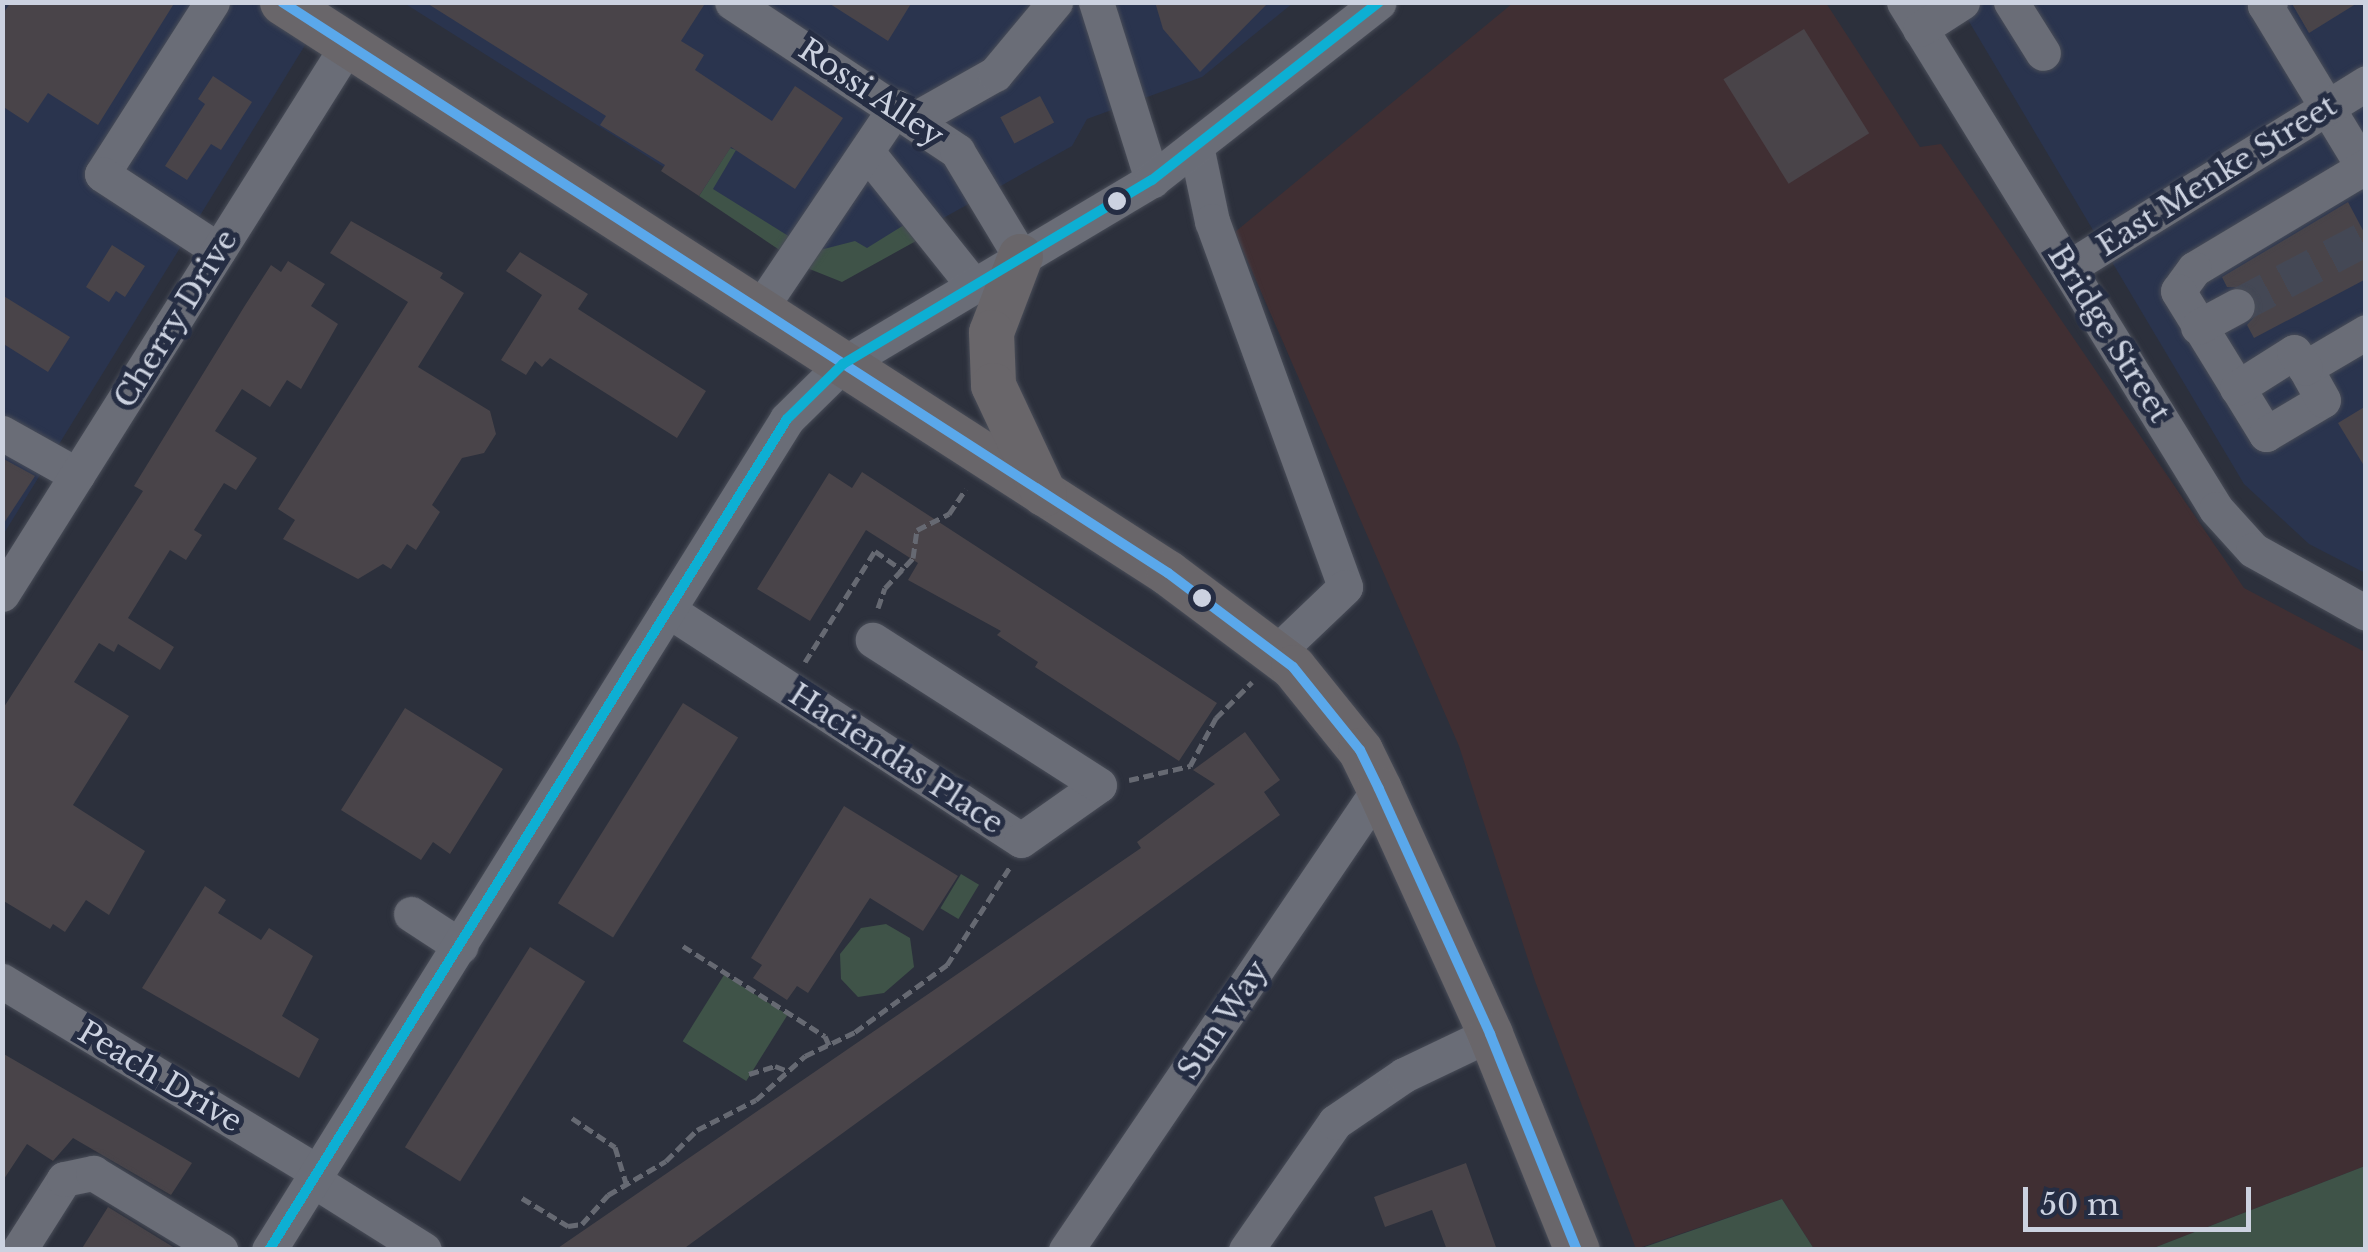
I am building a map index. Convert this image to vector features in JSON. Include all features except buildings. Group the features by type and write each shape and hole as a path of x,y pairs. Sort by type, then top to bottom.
{"main road":[{"path":"282,2 986,456 1276,653 1330,710 1379,789 1490,1034 1577,1250"},
{"path":"1020,256 991,332 993,386 1044,494"}],"street":[{"path":"212,2 102,174 218,250"},
{"name":"Rossi Alley","path":"732,2 906,113 968,165 1020,256"},
{"path":"759,310 866,152 906,113 995,74 1055,2"},
{"path":"1096,2 1152,180"},
{"path":"269,1250 787,419 842,364 1152,180 1379,2"},
{"path":"1912,16 1962,2"},
{"path":"2011,2 2042,53"},
{"path":"2237,388 2294,352 2323,400 2266,434 2198,327 2178,291 2194,268 2365,169 2266,6 2270,2"},
{"name":"Bridge Street","path":"1912,16 2216,509 2253,550 2366,614"},
{"name":"Cherry Drive","path":"2,594 348,43"},
{"name":"East Menke Street","path":"2068,268 2366,83"},
{"path":"1196,146 1212,220 1345,587 1276,653"},
{"path":"866,152 973,285"},
{"path":"2198,327 2237,306"},
{"path":"2305,368 2366,332"},
{"path":"2,433 77,475"},
{"name":"Haciendas Place","path":"668,610 1021,840 1099,785"},
{"path":"872,640 1099,785"},
{"name":"Sun Way","path":"1066,1250 1379,789"},
{"path":"410,914 460,946"},
{"name":"Peach Drive","path":"2,981 315,1176 424,1250"},
{"path":"1246,1250 1335,1122 1404,1075 1490,1034"},
{"path":"19,1250 64,1180 94,1173 220,1250"}],"path":[{"path":"872,640 880,597 918,549 916,530 949,514 986,456"},
{"path":"788,689 874,551 904,571"},
{"path":"1099,785 1190,766 1216,718 1276,653"},
{"path":"522,1198 575,1226 626,1183 666,1161 697,1130 773,1088 788,1071 947,965 1006,877 1021,840"},
{"path":"683,946 825,1036 828,1044"},
{"path":"750,1074 775,1066 788,1071"},
{"path":"572,1118 615,1147 626,1183"}],"shaded area":[{"path":"5,2 331,3 3,535 3,7"},
{"path":"404,3 1293,3 1202,77 1087,119 1072,146 838,277"},
{"path":"1513,3 1826,3 1920,147 1941,144 2244,588 2365,652 2365,1166 2151,1249 1814,1249 1782,1199 1636,1249 1535,981 1459,746 1235,232"},
{"path":"1958,3 2365,3 2365,573 2309,544 2244,484"}],"green space":[{"path":"730,148 736,150 713,189 790,237 781,251 699,196"},
{"path":"904,225 925,236 842,282 807,268 820,250 855,241 867,248"},
{"path":"961,874 979,885 958,919 940,908"},
{"path":"886,924 910,938 914,967 884,993 858,997 841,979 840,954 861,928"},
{"path":"724,975 788,1015 746,1081 683,1041"},
{"path":"2365,1166 2365,1249 2151,1249"},
{"path":"1782,1199 1814,1249 1639,1249"}],"tunnel":[{"path":"2237,306 2366,238"}],"transit line":[{"path":"282,2 1168,573 1293,667 1360,750 1379,789 1490,1034 1577,1250"},
{"path":"269,1250 787,419 843,364 1152,180 1379,2"}]}
